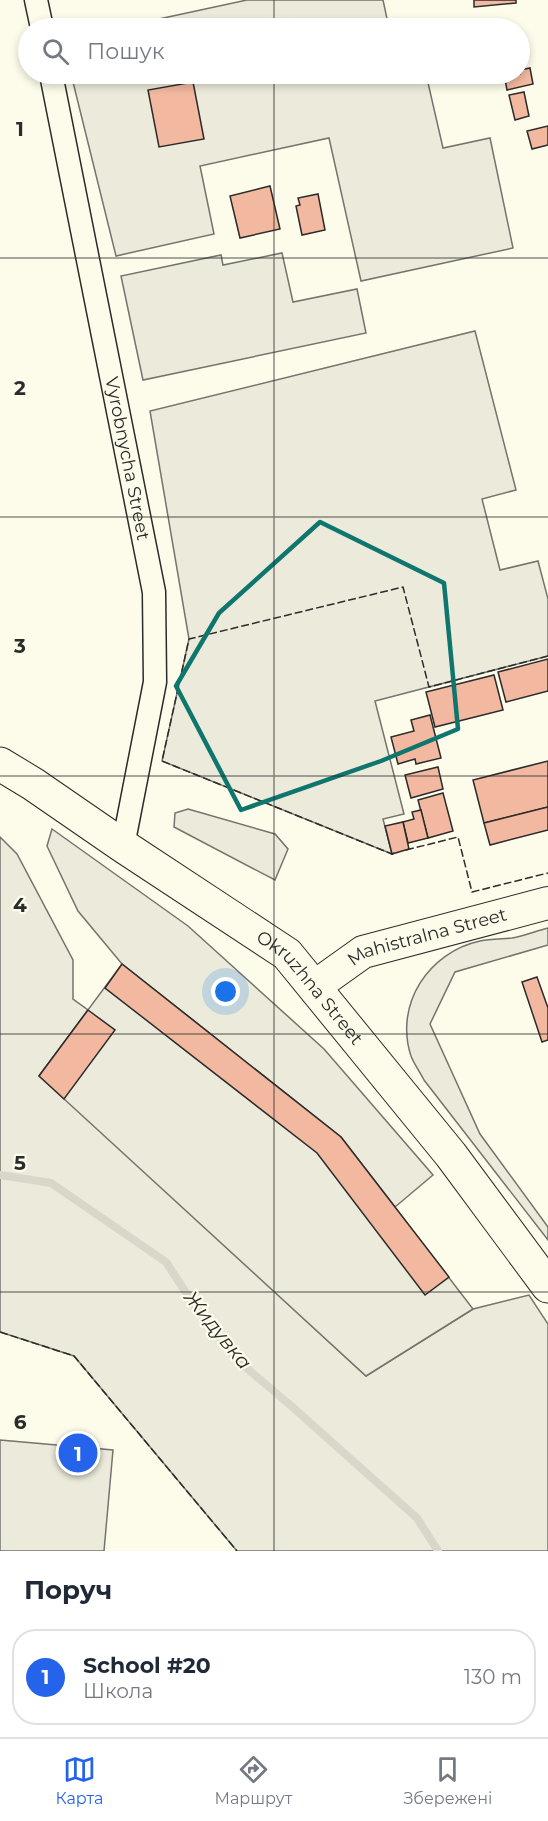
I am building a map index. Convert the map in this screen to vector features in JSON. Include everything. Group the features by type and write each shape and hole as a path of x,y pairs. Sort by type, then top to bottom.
{"main road":[{"name":"Okruzhna Street","path":"0,764 287,954 451,1155 548,1286"}],"street":[{"path":"36,0 40,18"},
{"name":"Vyrobnycha Street","path":"53,84 154,592 155,682 123,846"},
{"name":"Mahistralna Street","path":"314,987 363,952 548,903"}],"highlighted area":[{"path":"320,522 444,583 458,729 381,761 241,810 176,686 219,613"}],"shaded area":[{"path":"247,0 383,0 387,18 163,18"},
{"path":"73,84 428,84 443,148 490,138 513,248 361,281 329,138 200,166 214,234 116,256"},
{"path":"282,253 293,302 357,289 366,333 143,380 121,276 221,255 223,265"},
{"path":"475,331 516,490 482,499 500,570 538,561 548,599 548,656 375,701 404,814 383,819 392,854 162,761 189,639 150,411"},
{"path":"188,809 275,834 288,849 275,880 174,827 175,813"},
{"path":"52,829 188,926 324,1049 433,1175 395,1207 341,1137 122,964 78,911 47,846"},
{"path":"0,837 17,854 73,960 73,999 88,1010 40,1075 366,1376 473,1309 529,1295 548,1324 548,1551 237,1551 74,1356 0,1332"},
{"path":"548,928 548,945 455,972 430,1024 480,1134 548,1227 548,1240 424,1080 411,1056 407,1037 407,1018 420,983 445,956 480,941 512,938"},
{"path":"122,964 341,1137 473,1309 366,1376 39,1076"},
{"path":"0,1440 113,1450 104,1551 0,1551"}],"building":[{"path":"474,0 516,0 516,3 474,7"},
{"path":"530,68 533,84 507,90 506,84 530,84"},
{"path":"193,84 204,139 159,147 148,90"},
{"path":"524,92 529,116 515,120 509,95"},
{"path":"548,126 548,145 532,149 527,131"},
{"path":"270,186 280,229 240,238 230,196"},
{"path":"318,194 325,230 302,235 296,206 300,205 298,198"},
{"path":"548,659 548,691 506,702 498,672"},
{"path":"494,675 503,710 435,727 426,692"},
{"path":"430,715 441,758 416,764 415,759 398,764 391,737 414,731 411,720"},
{"path":"548,761 548,807 484,823 473,780"},
{"path":"438,767 443,789 411,798 405,775"},
{"path":"443,793 453,831 428,838 418,800"},
{"path":"548,807 548,830 490,845 484,823"},
{"path":"421,810 428,838 408,843 403,822 414,819 412,812"},
{"path":"403,822 409,849 392,854 385,826"},
{"path":"122,964 341,1137 449,1277 425,1295 317,1153 105,988"},
{"path":"537,977 548,1008 548,1040 542,1042 522,982"},
{"path":"88,1010 115,1030 64,1099 39,1076"}],"waterway":[{"name":"Жидувка","path":"0,1175 51,1183 166,1262 194,1305 237,1360 417,1518 438,1551"}],"fence":[{"path":"394,853 162,761 189,639 403,587 429,687 548,656"},
{"path":"406,850 458,837 472,892 548,873"},
{"path":"0,1332 74,1356 237,1551"}],"place":[{"name":"School #20","path":"78,1453"}]}
